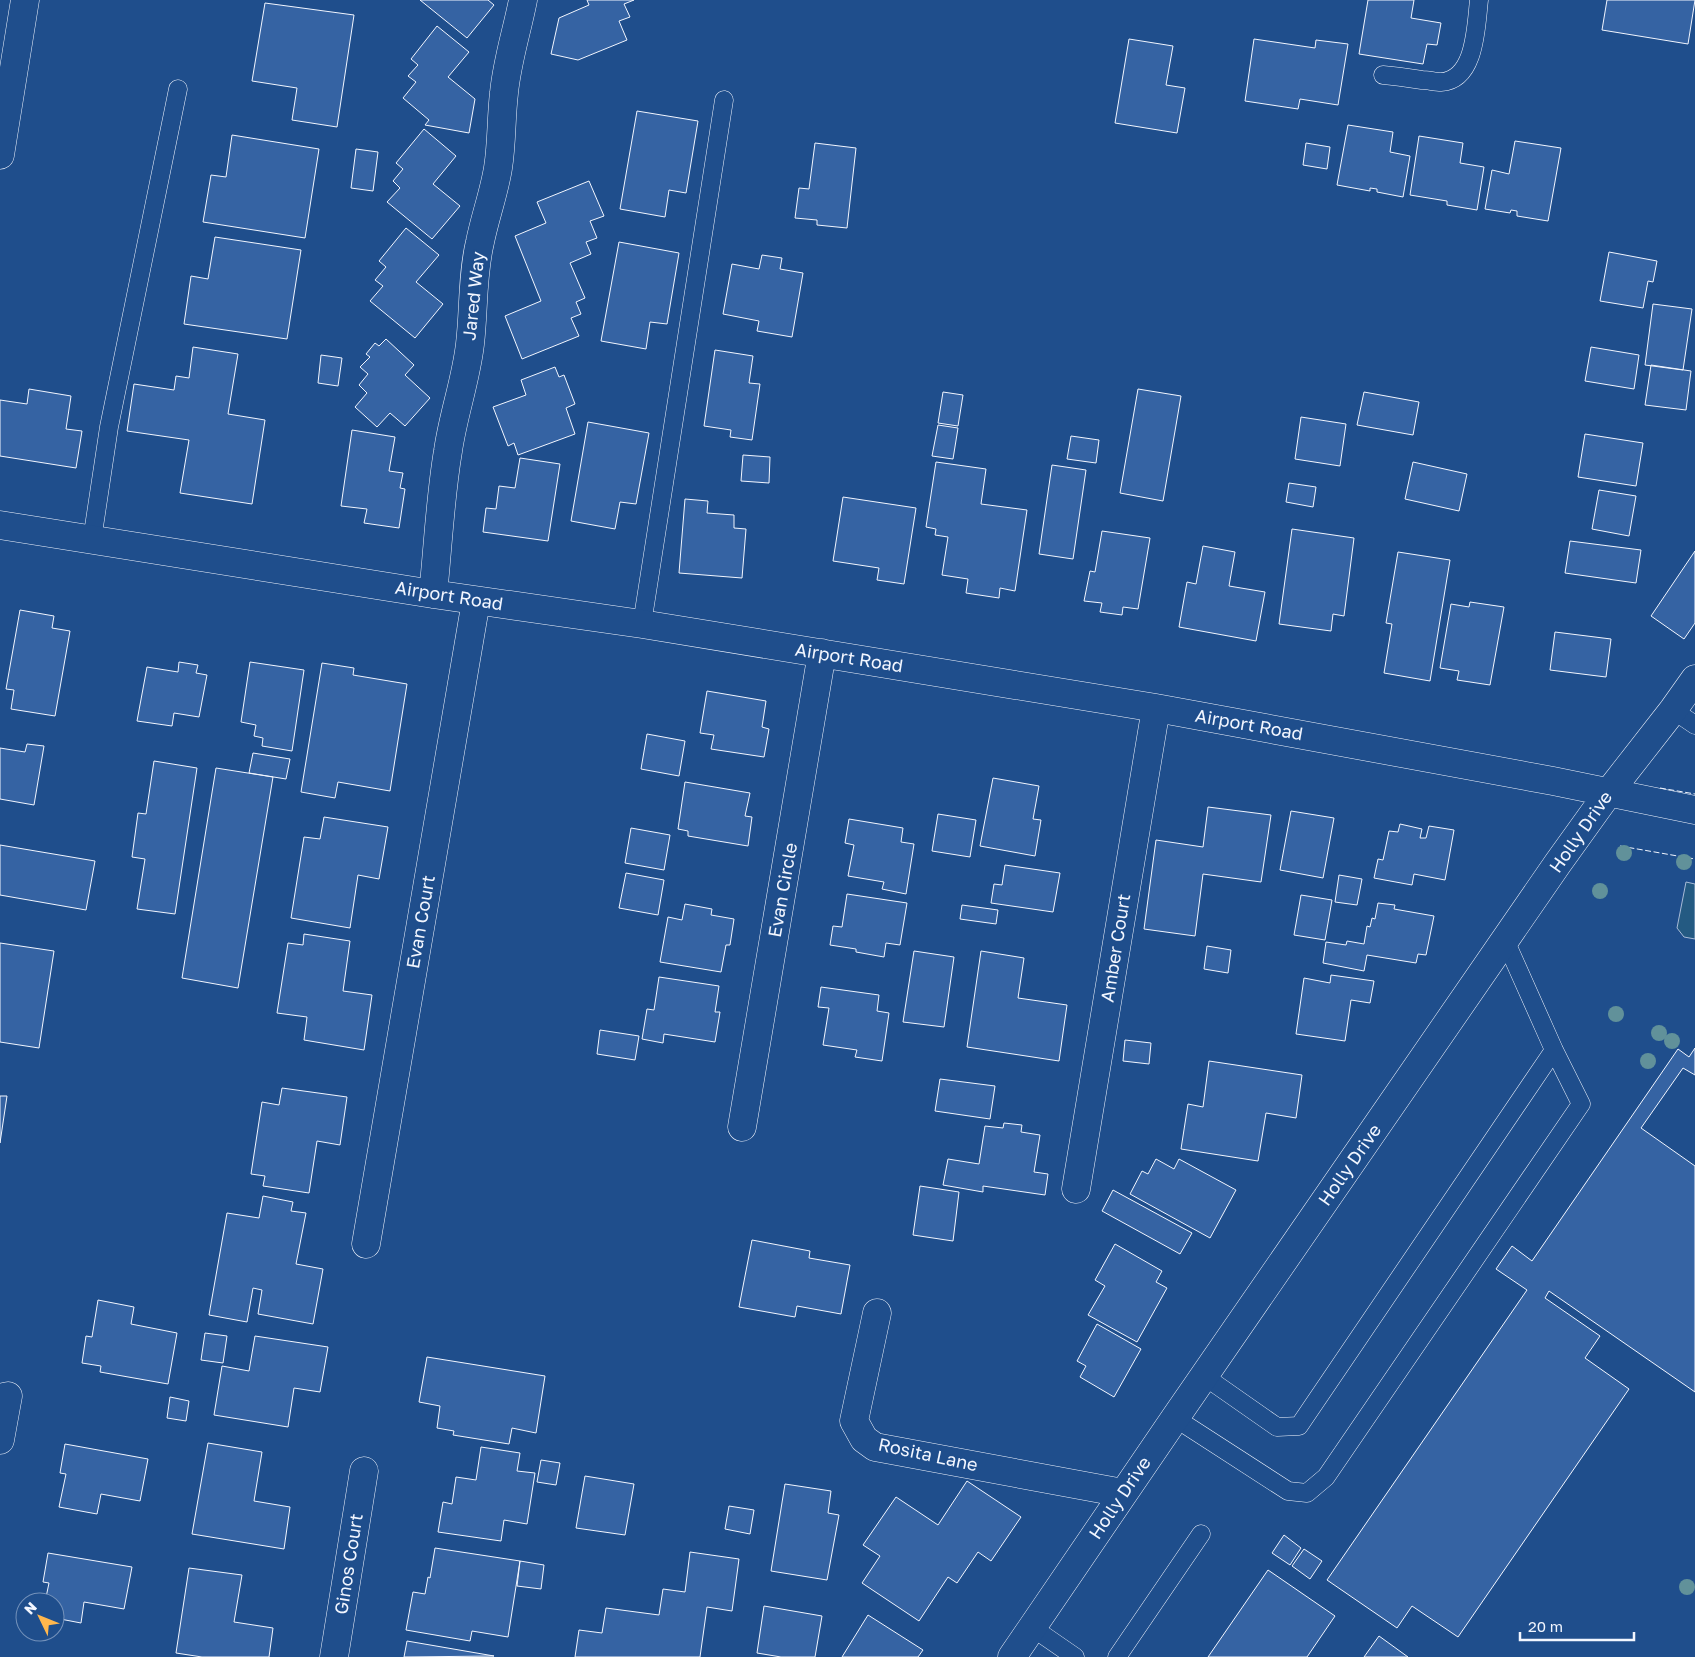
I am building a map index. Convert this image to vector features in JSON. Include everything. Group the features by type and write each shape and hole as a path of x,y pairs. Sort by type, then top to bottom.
{"street":[{"path":"0,155 25,0"},
{"name":"Jared Way","path":"433,594 447,453 452,426 460,400 470,344 475,271 480,242 497,176 502,141 507,72 523,0"},
{"name":"Airport Road","path":"0,525 476,601 642,624 1156,708 1608,792 1695,810"},
{"name":"Evan Court","path":"366,1244 476,601"},
{"name":"Evan Circle","path":"742,1127 822,653"},
{"name":"Holly Drive","path":"1012,1657 1174,1418 1608,792 1684,717 1695,678"},
{"name":"Amber Court","path":"1076,1189 1156,708"},
{"name":"Rosita Lane","path":"877,1313 854,1422 864,1439 875,1447 1123,1493"},
{"path":"0,1440 4,1397"},
{"name":"Ginos Court","path":"334,1657 364,1471"}],"lane":[{"path":"1383,75 1441,82 1454,79 1460,74 1468,61 1474,43 1479,0"},
{"path":"92,540 109,427 178,89"},
{"path":"642,624 724,100"},
{"path":"1174,1418 1288,1491 1307,1493 1326,1477 1581,1104 1554,1050 1505,940"},
{"path":"1204,1376 1277,1427 1299,1426 1554,1050"},
{"path":"1117,1657 1201,1534"},
{"path":"1033,1628 1075,1657"}],"shaded area":[{"path":"1686,882 1695,884 1695,939 1684,937 1677,928"}],"building":[{"path":"420,0 488,0 494,5 467,38"},
{"path":"587,0 634,0 624,4 630,17 619,21 627,40 578,60 551,54 559,18 589,5"},
{"path":"1368,0 1414,0 1411,18 1441,23 1437,45 1427,44 1423,64 1359,54"},
{"path":"1607,0 1695,0 1688,44 1602,30"},
{"path":"265,3 354,15 337,127 292,120 297,88 252,81"},
{"path":"437,26 469,52 448,77 475,99 469,133 425,125 429,120 403,98 416,82 408,76 418,65 411,59"},
{"path":"1129,39 1173,46 1166,85 1185,88 1177,133 1115,123"},
{"path":"1254,39 1315,48 1316,40 1348,44 1338,105 1300,99 1298,109 1245,101"},
{"path":"637,111 698,121 686,193 669,190 665,217 620,209"},
{"path":"1348,125 1393,132 1390,152 1410,156 1403,197 1377,192 1377,189 1370,188 1370,191 1337,185"},
{"path":"424,129 456,156 433,184 460,206 432,239 387,202 400,188 393,181 403,169 396,163"},
{"path":"232,135 319,149 305,238 203,222 211,175 226,177"},
{"path":"1419,136 1463,143 1460,163 1484,167 1477,210 1447,205 1447,201 1410,195"},
{"path":"1515,141 1561,148 1548,221 1517,216 1517,211 1511,210 1510,213 1485,209 1492,170 1509,174"},
{"path":"815,143 856,148 847,228 817,225 817,220 795,218 799,188 809,189"},
{"path":"1306,143 1330,147 1327,169 1303,165"},
{"path":"356,149 378,152 373,191 351,188"},
{"path":"589,181 604,216 590,221 597,238 586,242 591,254 570,263 585,298 576,302 581,314 571,318 579,336 522,359 505,316 541,301 515,236 546,223 537,202"},
{"path":"406,228 439,255 416,282 443,304 415,338 370,301 383,286 375,280 386,267 379,261"},
{"path":"215,237 301,250 287,339 184,324 191,276 208,279"},
{"path":"619,242 679,253 667,324 650,322 646,349 601,341"},
{"path":"1609,252 1657,261 1653,282 1648,281 1643,308 1600,301"},
{"path":"762,255 782,258 780,269 803,273 792,337 757,331 759,321 723,314 732,264 759,269"},
{"path":"1653,304 1692,309 1683,370 1645,365"},
{"path":"386,339 414,365 405,375 430,398 405,426 390,413 377,427 355,407 367,393 359,385 368,374 360,367 370,357 366,354 375,343 379,346"},
{"path":"193,347 238,354 228,414 265,420 252,504 180,493 189,440 127,431 134,384 174,390 176,376 189,378"},
{"path":"1591,347 1639,355 1634,389 1585,381"},
{"path":"715,350 753,356 749,383 760,384 752,440 730,437 731,430 704,426"},
{"path":"321,355 342,358 338,386 318,383"},
{"path":"1651,365 1691,371 1686,410 1645,405"},
{"path":"555,367 559,377 564,375 575,404 566,408 575,434 518,455 514,443 508,446 493,407 526,395 521,380"},
{"path":"29,389 71,396 66,429 82,431 76,468 0,456 0,400 27,404"},
{"path":"1138,389 1181,396 1163,501 1120,493"},
{"path":"943,392 963,395 958,426 938,423"},
{"path":"1364,392 1419,402 1413,435 1357,425"},
{"path":"1301,417 1346,424 1340,466 1295,459"},
{"path":"588,422 649,433 636,504 620,502 615,529 571,521"},
{"path":"938,425 958,428 953,459 932,456"},
{"path":"352,430 395,437 389,471 403,473 400,488 405,489 399,528 364,523 367,509 341,506"},
{"path":"1585,434 1643,443 1636,486 1578,477"},
{"path":"1071,436 1099,440 1096,463 1067,459"},
{"path":"743,455 770,457 769,483 741,481"},
{"path":"520,458 560,464 548,541 483,532 486,508 496,509 499,486 515,488"},
{"path":"936,462 986,469 981,504 1027,510 1015,591 1000,588 999,598 966,593 968,579 942,575 948,537 935,535 936,529 926,527"},
{"path":"1413,462 1467,474 1459,511 1405,499"},
{"path":"1052,465 1086,470 1073,559 1039,554"},
{"path":"1289,483 1316,487 1313,507 1286,502"},
{"path":"1599,490 1636,496 1629,536 1592,529"},
{"path":"843,497 916,508 904,584 877,580 879,568 833,561"},
{"path":"685,499 708,501 707,513 734,515 734,528 746,529 742,578 679,573"},
{"path":"1292,529 1354,538 1344,616 1333,614 1331,631 1279,624"},
{"path":"1102,531 1150,538 1138,609 1123,607 1122,615 1100,612 1102,603 1084,601 1090,571 1095,572"},
{"path":"1570,541 1641,550 1636,583 1565,573"},
{"path":"1203,546 1235,552 1229,586 1265,592 1256,641 1179,627 1187,582 1196,584"},
{"path":"1695,551 1695,623 1684,639 1651,616"},
{"path":"1398,552 1450,560 1430,681 1384,673 1392,624 1386,623"},
{"path":"1470,602 1504,607 1490,685 1457,680 1459,671 1440,668 1451,604 1469,607"},
{"path":"20,610 54,616 52,628 70,631 55,716 11,709 14,690 6,689"},
{"path":"1555,632 1611,639 1606,677 1550,670"},
{"path":"179,662 198,665 196,673 207,675 199,717 174,713 172,726 137,721 147,667 178,672"},
{"path":"250,662 304,670 292,751 262,746 263,738 254,736 256,725 241,722"},
{"path":"322,663 354,668 353,675 407,684 390,791 338,782 335,798 301,792"},
{"path":"707,691 766,701 762,727 769,729 764,757 711,749 714,735 700,733"},
{"path":"647,734 685,741 679,776 641,769"},
{"path":"27,744 44,746 34,805 0,799 0,748 25,752"},
{"path":"253,753 290,759 286,779 249,773"},
{"path":"154,761 197,768 175,914 137,909 145,859 132,857 138,813 146,814"},
{"path":"216,768 273,777 238,988 182,978"},
{"path":"993,778 1039,786 1033,819 1041,820 1035,856 980,846"},
{"path":"685,782 750,793 745,816 752,817 748,846 688,836 688,831 678,829"},
{"path":"1208,807 1271,815 1261,882 1203,874 1195,936 1144,929 1156,840 1203,847"},
{"path":"1291,811 1334,818 1323,878 1280,870"},
{"path":"938,814 976,820 970,857 932,851"},
{"path":"324,817 388,827 379,879 358,875 350,928 291,918 304,837 320,839"},
{"path":"849,819 903,828 901,842 914,844 906,894 882,889 884,882 848,876 854,845 845,843"},
{"path":"1400,824 1422,829 1420,838 1426,838 1429,826 1454,830 1445,880 1414,874 1412,885 1374,878 1378,859 1383,860 1389,831 1398,832"},
{"path":"631,828 670,835 664,870 625,863"},
{"path":"0,845 95,861 86,910 0,895"},
{"path":"1005,865 1060,873 1053,912 991,903 994,884 1002,885"},
{"path":"626,873 664,880 658,915 619,908"},
{"path":"1339,875 1362,879 1357,905 1335,902"},
{"path":"847,894 907,903 900,945 886,943 884,957 856,952 856,949 830,945 833,926 842,927"},
{"path":"1301,895 1332,900 1325,940 1294,935"},
{"path":"1378,903 1395,905 1394,909 1434,916 1426,955 1418,954 1416,963 1367,955 1364,971 1323,963 1326,942 1346,945 1347,941 1364,944 1367,926 1370,927 1372,918 1375,919"},
{"path":"685,904 712,909 711,915 734,919 730,945 726,945 721,972 660,962 668,917 682,920"},
{"path":"962,905 998,910 996,924 960,919"},
{"path":"304,934 350,941 343,991 372,995 364,1050 304,1040 307,1017 277,1013 288,943 303,945"},
{"path":"0,943 54,951 39,1048 0,1042"},
{"path":"1207,946 1231,950 1228,973 1204,969"},
{"path":"914,951 954,957 944,1027 903,1022"},
{"path":"981,951 1024,958 1018,998 1067,1005 1059,1061 967,1047"},
{"path":"1331,975 1374,981 1370,1003 1351,1000 1345,1041 1296,1034 1304,978 1330,983"},
{"path":"659,977 719,986 715,1012 720,1012 715,1042 664,1034 663,1043 642,1039 647,1009 654,1010"},
{"path":"821,987 879,995 877,1011 889,1013 882,1061 855,1057 857,1050 823,1045 829,1008 818,1007"},
{"path":"600,1030 639,1036 635,1060 597,1054"},
{"path":"1125,1040 1151,1043 1149,1064 1123,1061"},
{"path":"1695,1048 1695,1075 1683,1068 1641,1128 1695,1166 1695,1392 1549,1291 1545,1298 1600,1336 1585,1358 1629,1389 1458,1637 1412,1606 1397,1628 1327,1580 1527,1290 1496,1269 1512,1246 1532,1261 1678,1049 1689,1057"},
{"path":"1209,1061 1302,1075 1296,1118 1266,1113 1258,1161 1181,1149 1188,1104 1203,1107"},
{"path":"940,1079 995,1086 990,1119 935,1111"},
{"path":"282,1088 347,1097 340,1145 317,1141 309,1193 263,1186 265,1176 251,1174 262,1102 279,1105"},
{"path":"0,1096 7,1096 0,1143"},
{"path":"1004,1123 1022,1125 1021,1132 1040,1135 1034,1172 1048,1174 1045,1195 983,1186 983,1192 943,1185 948,1159 979,1164 985,1126 1003,1128"},
{"path":"1156,1159 1174,1169 1179,1159 1236,1190 1210,1238 1130,1194 1142,1171 1148,1174"},
{"path":"920,1186 959,1192 953,1241 913,1235"},
{"path":"1113,1190 1192,1233 1180,1254 1102,1211"},
{"path":"263,1196 293,1202 291,1211 306,1213 296,1264 323,1269 313,1324 258,1314 262,1290 253,1288 247,1322 209,1315 227,1213 259,1218"},
{"path":"752,1240 810,1251 809,1258 850,1265 841,1314 797,1306 795,1317 739,1307"},
{"path":"1115,1244 1162,1271 1156,1282 1167,1288 1137,1342 1088,1315 1105,1286 1095,1280"},
{"path":"98,1300 134,1307 131,1324 177,1333 168,1384 100,1372 101,1366 82,1363 86,1336 92,1337"},
{"path":"1097,1324 1141,1349 1114,1397 1080,1377 1086,1366 1077,1361"},
{"path":"205,1333 227,1336 223,1363 201,1360"},
{"path":"255,1336 328,1347 320,1392 294,1388 288,1427 214,1415 222,1366 249,1371"},
{"path":"427,1357 545,1376 536,1433 512,1428 509,1444 453,1435 454,1431 437,1428 440,1406 419,1402"},
{"path":"170,1397 189,1401 186,1421 167,1418"},
{"path":"208,1443 262,1452 254,1501 290,1507 284,1549 192,1534"},
{"path":"65,1444 148,1459 140,1501 101,1494 97,1514 59,1507 66,1474 60,1473"},
{"path":"481,1447 520,1453 517,1471 535,1473 527,1524 504,1520 501,1541 438,1532 443,1502 452,1504 456,1477 476,1480"},
{"path":"541,1460 560,1463 556,1485 537,1482"},
{"path":"585,1476 634,1484 625,1535 576,1528"},
{"path":"967,1481 1021,1517 991,1561 978,1552 957,1583 948,1577 919,1621 862,1583 880,1556 863,1545 896,1497 938,1525"},
{"path":"785,1484 831,1491 828,1513 839,1515 827,1580 771,1571"},
{"path":"729,1506 754,1510 750,1534 725,1529"},
{"path":"1284,1535 1301,1548 1290,1565 1272,1553"},
{"path":"435,1548 520,1561 508,1637 472,1631 470,1641 406,1630 413,1592 425,1594"},
{"path":"1304,1549 1322,1561 1310,1579 1292,1566"},
{"path":"690,1552 739,1559 732,1611 707,1607 700,1657 575,1657 579,1630 602,1633 606,1608 659,1615 663,1589 685,1592"},
{"path":"48,1553 132,1567 124,1609 84,1602 81,1623 65,1620 65,1592 47,1592 49,1583 43,1582"},
{"path":"520,1561 544,1565 541,1589 517,1586"},
{"path":"189,1568 242,1575 234,1622 273,1628 269,1657 202,1657 176,1653"},
{"path":"1268,1570 1335,1616 1307,1657 1208,1657"},
{"path":"764,1606 822,1616 815,1657 781,1657 757,1653"},
{"path":"868,1615 923,1650 918,1657 842,1657"},
{"path":"1379,1636 1408,1657 1364,1657"},
{"path":"407,1641 494,1656 404,1657"}],"fence":[{"path":"1660,788 1695,794"},
{"path":"1620,846 1695,859"}]}
